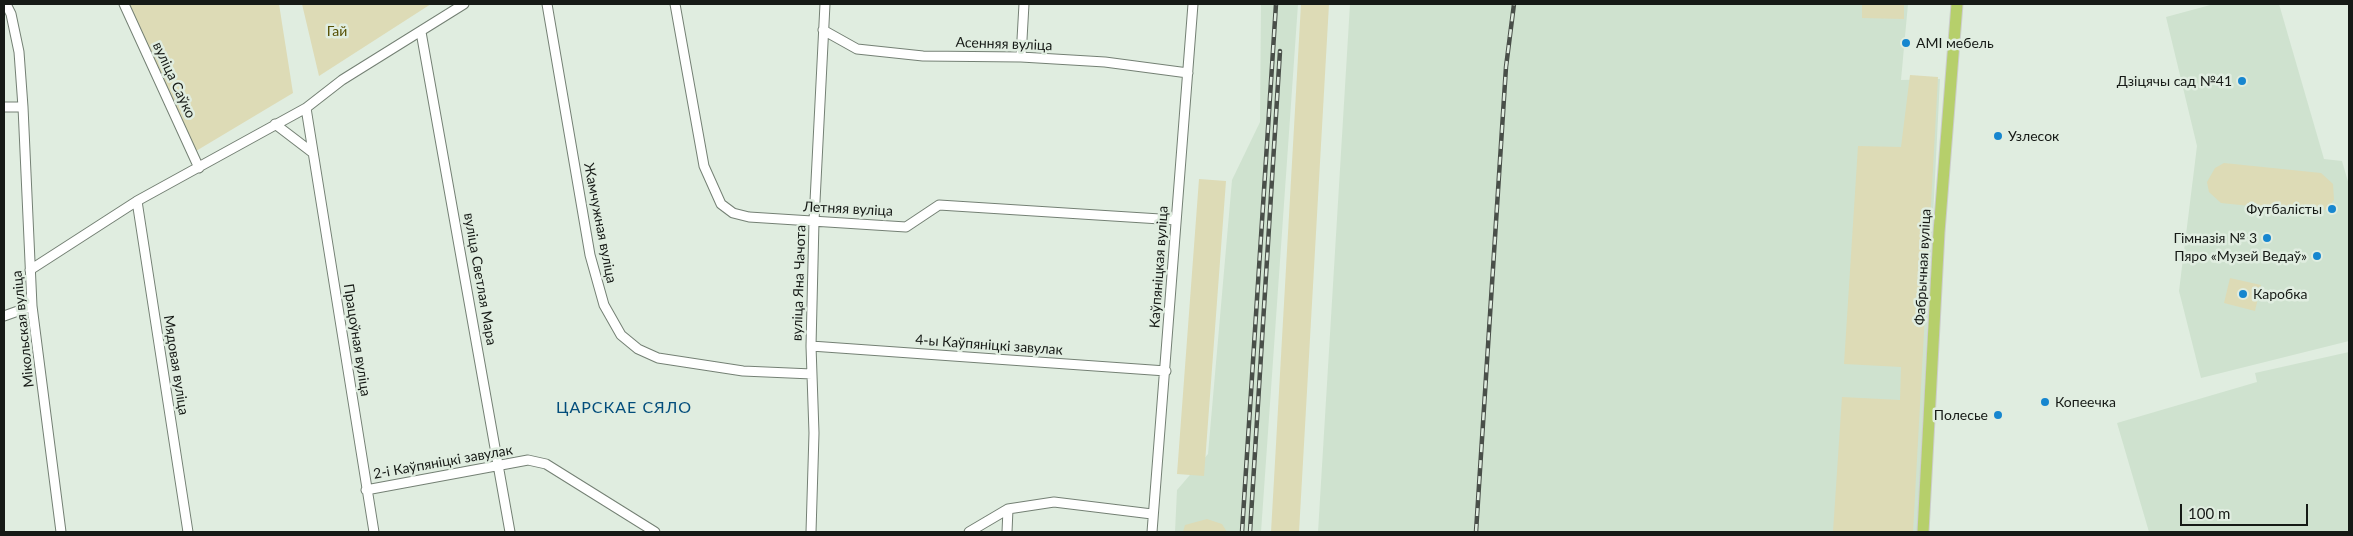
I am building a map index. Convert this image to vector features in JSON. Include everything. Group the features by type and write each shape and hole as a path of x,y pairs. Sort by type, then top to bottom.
{"main road":[{"name":"Фабрычная вуліца","path":"1923,532 1939,232 1957,4"}],"street":[{"name":"Мікольская вуліца","path":"6,4 11,14 18,52 23,107 32,306 61,532"},
{"name":"вуліца Саўко","path":"124,4 199,168"},
{"path":"30,270 136,201 306,108 342,80 464,4"},
{"name":"Жамчужная вуліца","path":"547,4 590,254 604,305 621,335 638,349 658,358 742,371 812,374"},
{"name":"Летняя вуліца","path":"675,4 704,166 721,204 734,213 749,217 906,226 939,205 1176,220"},
{"name":"вуліца Яна Чачота","path":"811,532 814,433 810,346 825,4"},
{"path":"1021,57 1024,4"},
{"name":"Каўпяніцкая вуліца","path":"1152,532 1193,4"},
{"name":"Асенняя вуліца","path":"823,30 856,49 904,52 923,56 1021,57 1105,62 1188,74"},
{"name":"вуліца Светлая Мара","path":"421,32 500,466 510,532"},
{"path":"4,107 23,107"},
{"name":"Працоўная вуліца","path":"306,108 374,532"},
{"path":"275,124 313,153"},
{"name":"Мядовая вуліца","path":"136,201 188,532"},
{"path":"4,316 32,306"},
{"name":"4-ы Каўпяніцкі завулак","path":"810,346 1166,371"},
{"name":"2-і Каўпяніцкі завулак","path":"366,490 454,472 528,460 546,464 655,532"},
{"path":"969,532 1008,509 1054,502 1152,514"},
{"path":"1007,532 1008,509"}],"shaded area":[{"path":"1261,4 1298,4 1261,532 1175,532 1177,490 1208,454 1232,180 1260,122"},
{"path":"1350,4 1908,4 1901,80 1940,79 1917,532 1318,532"},
{"name":"Гімназія № 3","path":"2214,4 2279,4 2324,159 2342,161 2349,185 2349,341 2201,378 2179,291 2197,146 2166,17"},
{"path":"2349,352 2349,532 2149,532 2117,423 2257,382 2255,373"}],"green space":[{"path":"128,4 279,4 293,93 196,151"},
{"name":"Гай","path":"302,4 431,4 319,76"},
{"path":"1301,4 1329,4 1299,532 1271,532"},
{"path":"1862,4 1904,4 1904,19 1862,18"},
{"path":"1910,75 1938,77 1913,532 1833,532 1842,397 1900,400 1901,367 1844,364 1858,146 1901,147"},
{"path":"2224,163 2321,173 2333,184 2334,200 2328,208 2318,213 2221,203 2209,192 2207,182 2215,168"},
{"path":"1199,179 1226,181 1204,476 1177,474"},
{"name":"Каробка","path":"2230,278 2261,285 2255,311 2224,303"},
{"path":"1207,519 1222,524 1227,532 1183,532 1185,525"}],"railway":[{"path":"1242,532 1276,4"},
{"path":"1476,532 1506,67 1514,4"},
{"path":"1250,532 1280,51"}],"place":[{"name":"AMI мебель","path":"1906,43"},
{"name":"Дзіцячы сад №41","path":"2242,81"},
{"name":"Узлесок","path":"1998,136"},
{"name":"Футбалісты","path":"2332,209"},
{"name":"Гімназія № 3","path":"2267,238"},
{"name":"Пяро «Музей Ведаў»","path":"2317,256"},
{"name":"Каробка","path":"2243,294"},
{"name":"Копеечка","path":"2045,402"},
{"name":"Полесье","path":"1998,415"}],"district":[{"name":"ЦАРСКАЕ СЯЛО","path":"624,408"}]}
